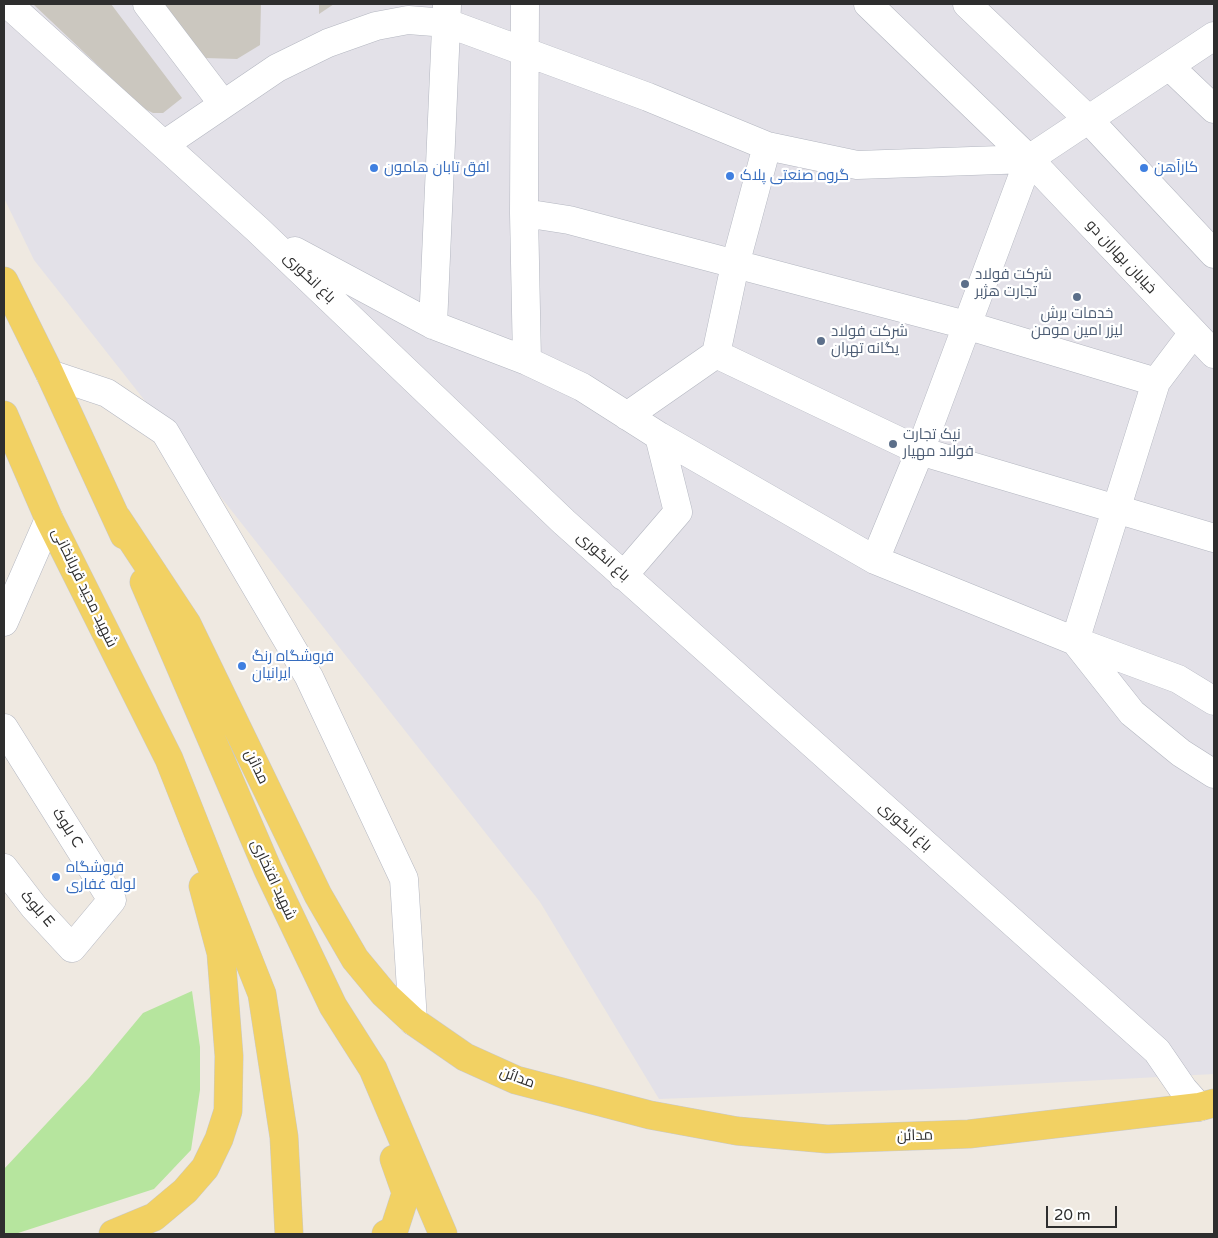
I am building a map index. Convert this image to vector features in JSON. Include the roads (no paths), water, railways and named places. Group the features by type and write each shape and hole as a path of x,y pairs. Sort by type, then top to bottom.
{"main road":[{"path":"4,281 117,518"},
{"name":"شهید مجید قربانخانی","path":"4,415 49,518 169,759"},
{"name":"مدائن","path":"117,518 187,624 318,895 355,959 384,994 413,1021 465,1057 516,1080 650,1115 737,1131 826,1139 969,1134 1207,1105"},
{"name":"شهید افتخاری","path":"117,518 268,870 333,1006 373,1069 443,1234"},
{"path":"169,759 262,994 284,1137 290,1234"},
{"path":"113,1234 154,1217 185,1191 205,1168 219,1139 228,1111 230,1056 221,954 169,759"},
{"path":"373,1069 379,1121 406,1193 394,1230 386,1234"}],"street":[{"name":"باغ انگوری","path":"8,4 257,229 623,576 1157,1051 1183,1089 1207,1105"},
{"path":"147,4 223,104"},
{"path":"525,4 523,50 527,361"},
{"name":"خیابان بهاران دو","path":"868,4 1028,159 1214,354"},
{"path":"967,4 1089,120 1214,254"},
{"path":"165,144 277,68 328,43 376,26 447,13 523,50 648,97 767,146 857,166 1028,159 1214,36"},
{"path":"433,325 447,13"},
{"path":"1170,66 1214,109"},
{"path":"627,416 716,354 735,265 767,146"},
{"path":"874,560 920,451 1028,159"},
{"path":"524,213 570,220 966,325 1156,382"},
{"path":"257,229 348,281 433,325 527,361 582,387 659,436 874,560 1075,641 1178,680 1214,701"},
{"path":"1075,641 1156,382 1193,333"},
{"path":"716,354 920,451 1118,508 1214,538"},
{"path":"50,374 107,393 166,432 309,678 404,879 413,1021"},
{"path":"623,576 678,512 659,436"},
{"path":"4,622 49,518"},
{"path":"1075,641 1132,713 1181,753 1214,774"},
{"name":"بلوک C","path":"4,728 112,900 72,948"},
{"name":"بلوک E","path":"4,868 34,907 72,948"}],"place":[{"name":"افق تابان هامون","path":"374,168"},
{"name":"کارآهن","path":"1144,168"},
{"name":"گروه صنعتی پلاک","path":"730,176"},
{"name":"شرکت فولاد تجارت هژبر","path":"965,284"},
{"name":"خدمات برش لیزر امین مومن","path":"1077,297"},
{"name":"شرکت فولاد یگانه تهران","path":"821,341"},
{"name":"نیک تجارت فولاد مهیار","path":"893,444"},
{"name":"فروشگاه رنگ ایرانیان","path":"242,666"},
{"name":"فروشگاه لوله غفاری","path":"56,877"}]}
